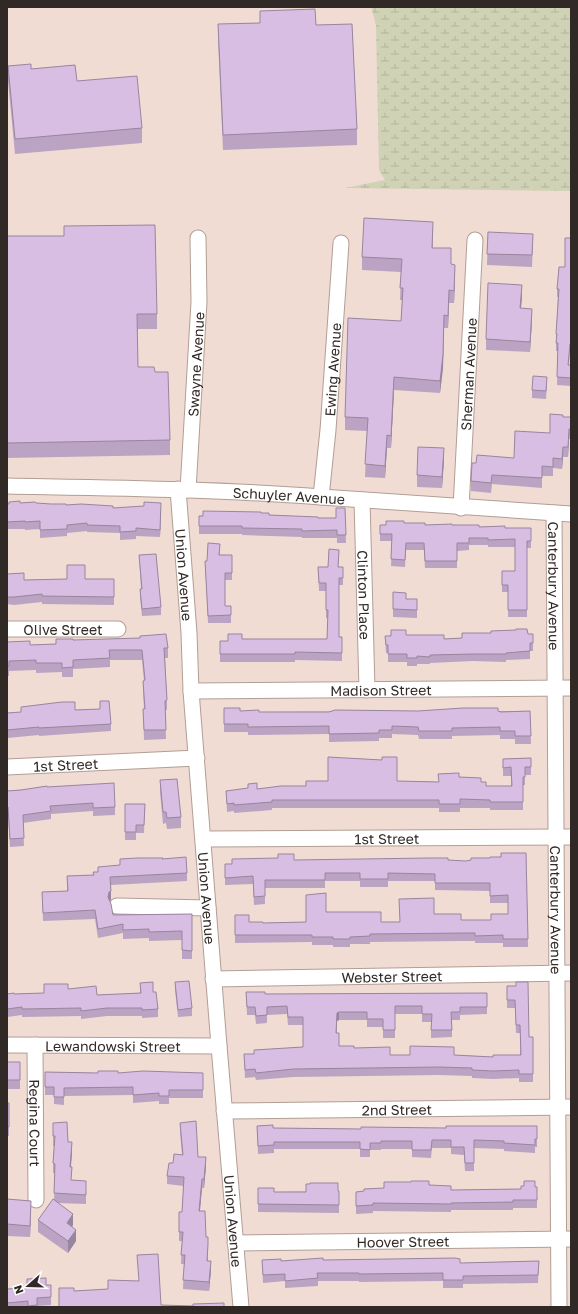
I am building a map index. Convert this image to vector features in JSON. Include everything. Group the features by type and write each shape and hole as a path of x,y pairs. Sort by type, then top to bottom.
{"street":[{"name":"Swayne Avenue","path":"183,490 199,302 198,238"},
{"name":"Sherman Avenue","path":"461,508 475,240"},
{"name":"Ewing Avenue","path":"321,496 328,430 341,243"},
{"name":"Schuyler Avenue","path":"7,486 183,490 321,496 461,508 571,514"},
{"name":"Union Avenue","path":"183,490 191,691 204,839 218,1046 241,1307"},
{"name":"Clinton Place","path":"362,500 367,690"},
{"name":"Canterbury Avenue","path":"554,513 556,836 564,973 565,1239 559,1307"},
{"name":"Olive Street","path":"7,629 118,629"},
{"name":"Madison Street","path":"191,691 571,688"},
{"name":"1st Street","path":"7,767 197,758"},
{"name":"1st Street","path":"204,839 571,837"},
{"path":"117,906 208,908"},
{"name":"Webster Street","path":"213,979 564,973"},
{"name":"Lewandowski Street","path":"7,1045 218,1046"},
{"name":"Regina Court","path":"35,1045 36,1200"},
{"name":"2nd Street","path":"224,1111 564,1107"},
{"name":"Hoover Street","path":"235,1243 565,1239"}],"green space":[{"path":"371,7 571,7 571,191 345,188 385,180 379,170 376,25"}],"building":[{"path":"315,9 316,25 352,24 357,129 223,135 218,24 260,23 260,11"},
{"path":"31,64 31,69 75,65 77,81 137,76 142,128 15,139 8,66"},
{"path":"364,218 433,222 432,248 451,248 451,264 455,265 454,291 449,290 448,316 444,315 443,355 440,381 394,377 391,436 387,435 385,466 365,464 368,418 345,417 348,318 401,321 403,288 400,288 402,259 362,257"},
{"path":"155,225 157,314 137,314 138,367 154,367 155,372 168,372 170,440 7,443 7,236 64,236 64,226"},
{"path":"488,232 533,234 532,255 487,254"},
{"path":"565,238 571,238 571,344 568,365 571,365 571,378 557,377 558,343 556,343 556,334 559,289 557,289 559,267 565,267"},
{"path":"488,283 522,285 520,308 532,309 530,342 486,339"},
{"path":"533,376 547,377 546,391 532,390"},
{"path":"550,414 571,417 571,429 569,429 568,447 563,447 562,459 553,458 553,467 542,466 542,478 492,475 491,483 471,481 472,463 476,463 477,455 514,458 515,431 550,433"},
{"path":"418,447 444,448 442,477 417,475"},
{"path":"20,501 20,503 35,502 66,505 81,504 113,506 113,508 144,506 144,502 161,503 160,530 136,528 136,531 120,532 120,526 87,525 87,523 67,525 67,529 40,530 40,521 7,522 7,504 9,504 9,502"},
{"path":"336,508 345,508 346,535 337,535 337,530 302,531 302,529 242,528 242,526 199,526 199,516 203,516 203,511 261,512 269,513 269,515 336,518"},
{"path":"386,521 425,523 425,525 452,524 479,525 479,527 505,526 505,528 531,528 531,541 527,541 527,610 508,610 508,585 502,585 502,571 515,571 515,539 488,540 488,538 469,538 469,543 457,543 457,561 425,561 424,543 406,543 405,560 391,559 392,534 380,534 380,525 386,525"},
{"path":"208,543 220,544 219,555 232,555 232,573 225,573 225,606 231,606 231,615 208,616 205,561 207,561"},
{"path":"329,549 339,550 338,567 343,567 343,578 339,578 339,637 342,637 342,653 295,652 295,654 220,654 220,641 228,641 228,634 242,634 242,639 327,639 328,610 326,610 326,583 319,583 318,567 328,567"},
{"path":"156,554 161,607 142,609 139,555"},
{"path":"67,565 85,565 85,579 114,579 114,597 42,596 42,594 7,597 7,574 24,573 24,580 67,579"},
{"path":"393,592 406,593 406,599 417,599 417,610 393,609"},
{"path":"527,629 528,634 533,634 533,643 530,643 530,651 506,654 430,655 430,657 417,656 417,658 407,658 407,654 388,654 388,645 386,645 385,636 391,636 391,630 406,630 406,635 444,635 444,639 462,638 462,633 491,633 491,631"},
{"path":"166,634 168,648 164,648 167,700 165,701 166,730 144,730 143,709 145,709 143,681 145,680 142,650 109,650 110,658 73,660 73,667 62,668 62,663 36,663 36,660 9,661 9,666 7,666 7,642 30,641 30,645 56,644 56,639 73,640 140,638 140,636"},
{"path":"100,701 109,701 111,724 7,730 7,713 21,712 21,707 75,702 75,710 100,709"},
{"path":"224,708 240,708 240,711 259,710 259,712 329,712 335,710 418,711 463,708 498,708 498,711 501,712 530,711 531,736 515,736 515,731 500,731 500,727 452,728 452,731 419,731 418,727 392,726 392,730 379,730 379,733 329,734 329,726 248,727 248,724 224,724"},
{"path":"328,757 382,760 382,757 397,757 397,781 439,782 438,774 459,773 459,777 481,778 481,782 486,782 486,786 512,786 511,767 503,768 503,759 531,758 531,767 525,767 525,777 523,777 523,802 490,802 490,800 460,799 460,804 439,804 439,800 272,800 272,802 234,805 234,803 227,804 226,791 248,788 248,784 257,783 257,789 281,786 306,786 306,781 328,781"},
{"path":"177,779 181,817 167,818 166,812 163,812 160,780"},
{"path":"114,783 115,807 93,808 93,803 50,806 51,811 23,815 24,838 10,839 7,791 47,786"},
{"path":"125,804 145,804 144,825 136,825 136,832 125,832"},
{"path":"501,853 526,853 528,939 503,939 503,935 475,936 475,933 370,934 370,936 350,937 350,939 312,937 312,935 235,935 235,915 249,915 249,922 306,922 306,895 326,893 326,912 381,912 381,922 400,922 399,899 434,898 434,914 461,914 461,920 491,920 491,914 508,914 508,895 490,896 490,883 435,883 435,874 388,873 388,879 360,879 360,873 325,873 325,880 265,880 265,896 254,897 253,876 225,878 225,864 232,864 232,859 278,858 278,854 294,854 294,860 448,858 448,860 466,861 471,860 471,858 501,857"},
{"path":"186,857 187,873 110,877 111,891 109,892 108,897 113,915 192,914 192,951 182,950 182,931 149,932 149,929 123,930 123,924 98,929 95,910 43,913 42,892 68,891 67,876 94,875 93,872 98,872 98,867 120,865 120,859 163,858 162,859"},
{"path":"189,981 192,1008 178,1010 175,982"},
{"path":"153,982 153,992 156,992 158,1009 142,1010 142,1008 107,1008 81,1011 81,1008 22,1009 22,1007 7,1009 7,994 44,993 44,984 68,984 68,989 96,986 97,995 141,993 140,983"},
{"path":"516,982 528,982 529,1037 533,1037 533,1074 519,1074 519,1070 493,1071 472,1070 472,1068 439,1067 293,1069 256,1073 255,1069 245,1070 244,1054 254,1054 254,1050 303,1047 303,1017 288,1017 287,1006 267,1007 267,1015 256,1016 255,1007 247,1007 246,992 265,992 265,994 487,993 487,1007 460,1007 460,1012 451,1012 452,1030 431,1030 432,1014 422,1014 422,1006 395,1006 395,1030 383,1030 383,1019 367,1019 367,1012 339,1012 337,1013 336,1033 339,1033 339,1046 354,1046 354,1048 390,1047 390,1055 410,1055 410,1046 454,1047 454,1055 493,1057 493,1055 521,1055 520,1025 516,1025 515,1000 507,1000 507,986 516,986"},
{"path":"7,1062 20,1062 20,1080 7,1080"},
{"path":"98,1071 118,1071 118,1073 143,1071 203,1073 203,1090 169,1090 169,1096 159,1096 159,1093 133,1095 133,1087 64,1088 64,1097 54,1097 54,1087 45,1087 45,1072 98,1073"},
{"path":"7,1103 9,1103 9,1127 7,1127"},
{"path":"196,1121 198,1157 206,1157 199,1211 205,1211 206,1237 208,1237 207,1261 211,1261 209,1282 183,1280 185,1255 181,1255 183,1232 179,1232 179,1212 182,1212 184,1177 167,1176 169,1163 173,1163 174,1154 183,1155 180,1123"},
{"path":"67,1122 68,1142 72,1142 70,1167 72,1167 71,1180 86,1181 86,1195 54,1193 55,1164 53,1163 55,1136 53,1136 53,1123"},
{"path":"273,1125 273,1128 361,1129 361,1127 446,1128 446,1126 537,1126 537,1139 535,1139 535,1145 504,1143 504,1141 474,1140 474,1163 465,1163 464,1147 451,1147 451,1140 432,1140 431,1150 412,1150 412,1141 381,1141 381,1143 370,1143 370,1150 360,1149 360,1142 274,1142 274,1145 258,1146 257,1126"},
{"path":"429,1181 429,1185 451,1186 451,1190 521,1189 521,1186 524,1186 524,1181 535,1181 535,1187 537,1187 537,1200 451,1204 373,1203 373,1205 356,1206 356,1192 364,1191 364,1189 384,1188 384,1182"},
{"path":"338,1183 339,1205 258,1204 258,1188 274,1188 274,1192 306,1192 306,1184"},
{"path":"7,1199 31,1201 30,1226 7,1224"},
{"path":"53,1199 73,1214 67,1223 76,1230 68,1241 38,1220"},
{"path":"158,1254 161,1305 193,1306 193,1304 224,1303 224,1307 59,1307 59,1288 74,1288 74,1291 108,1289 108,1280 139,1281 137,1255"},
{"path":"323,1258 323,1260 455,1258 460,1259 460,1263 539,1261 538,1275 463,1276 463,1280 443,1280 443,1273 317,1273 318,1278 285,1281 285,1274 263,1275 262,1260 281,1259 281,1261"},
{"path":"46,1278 46,1285 51,1285 51,1297 37,1298 37,1305 28,1306 28,1301 7,1303 7,1289 27,1288 27,1279"}]}
